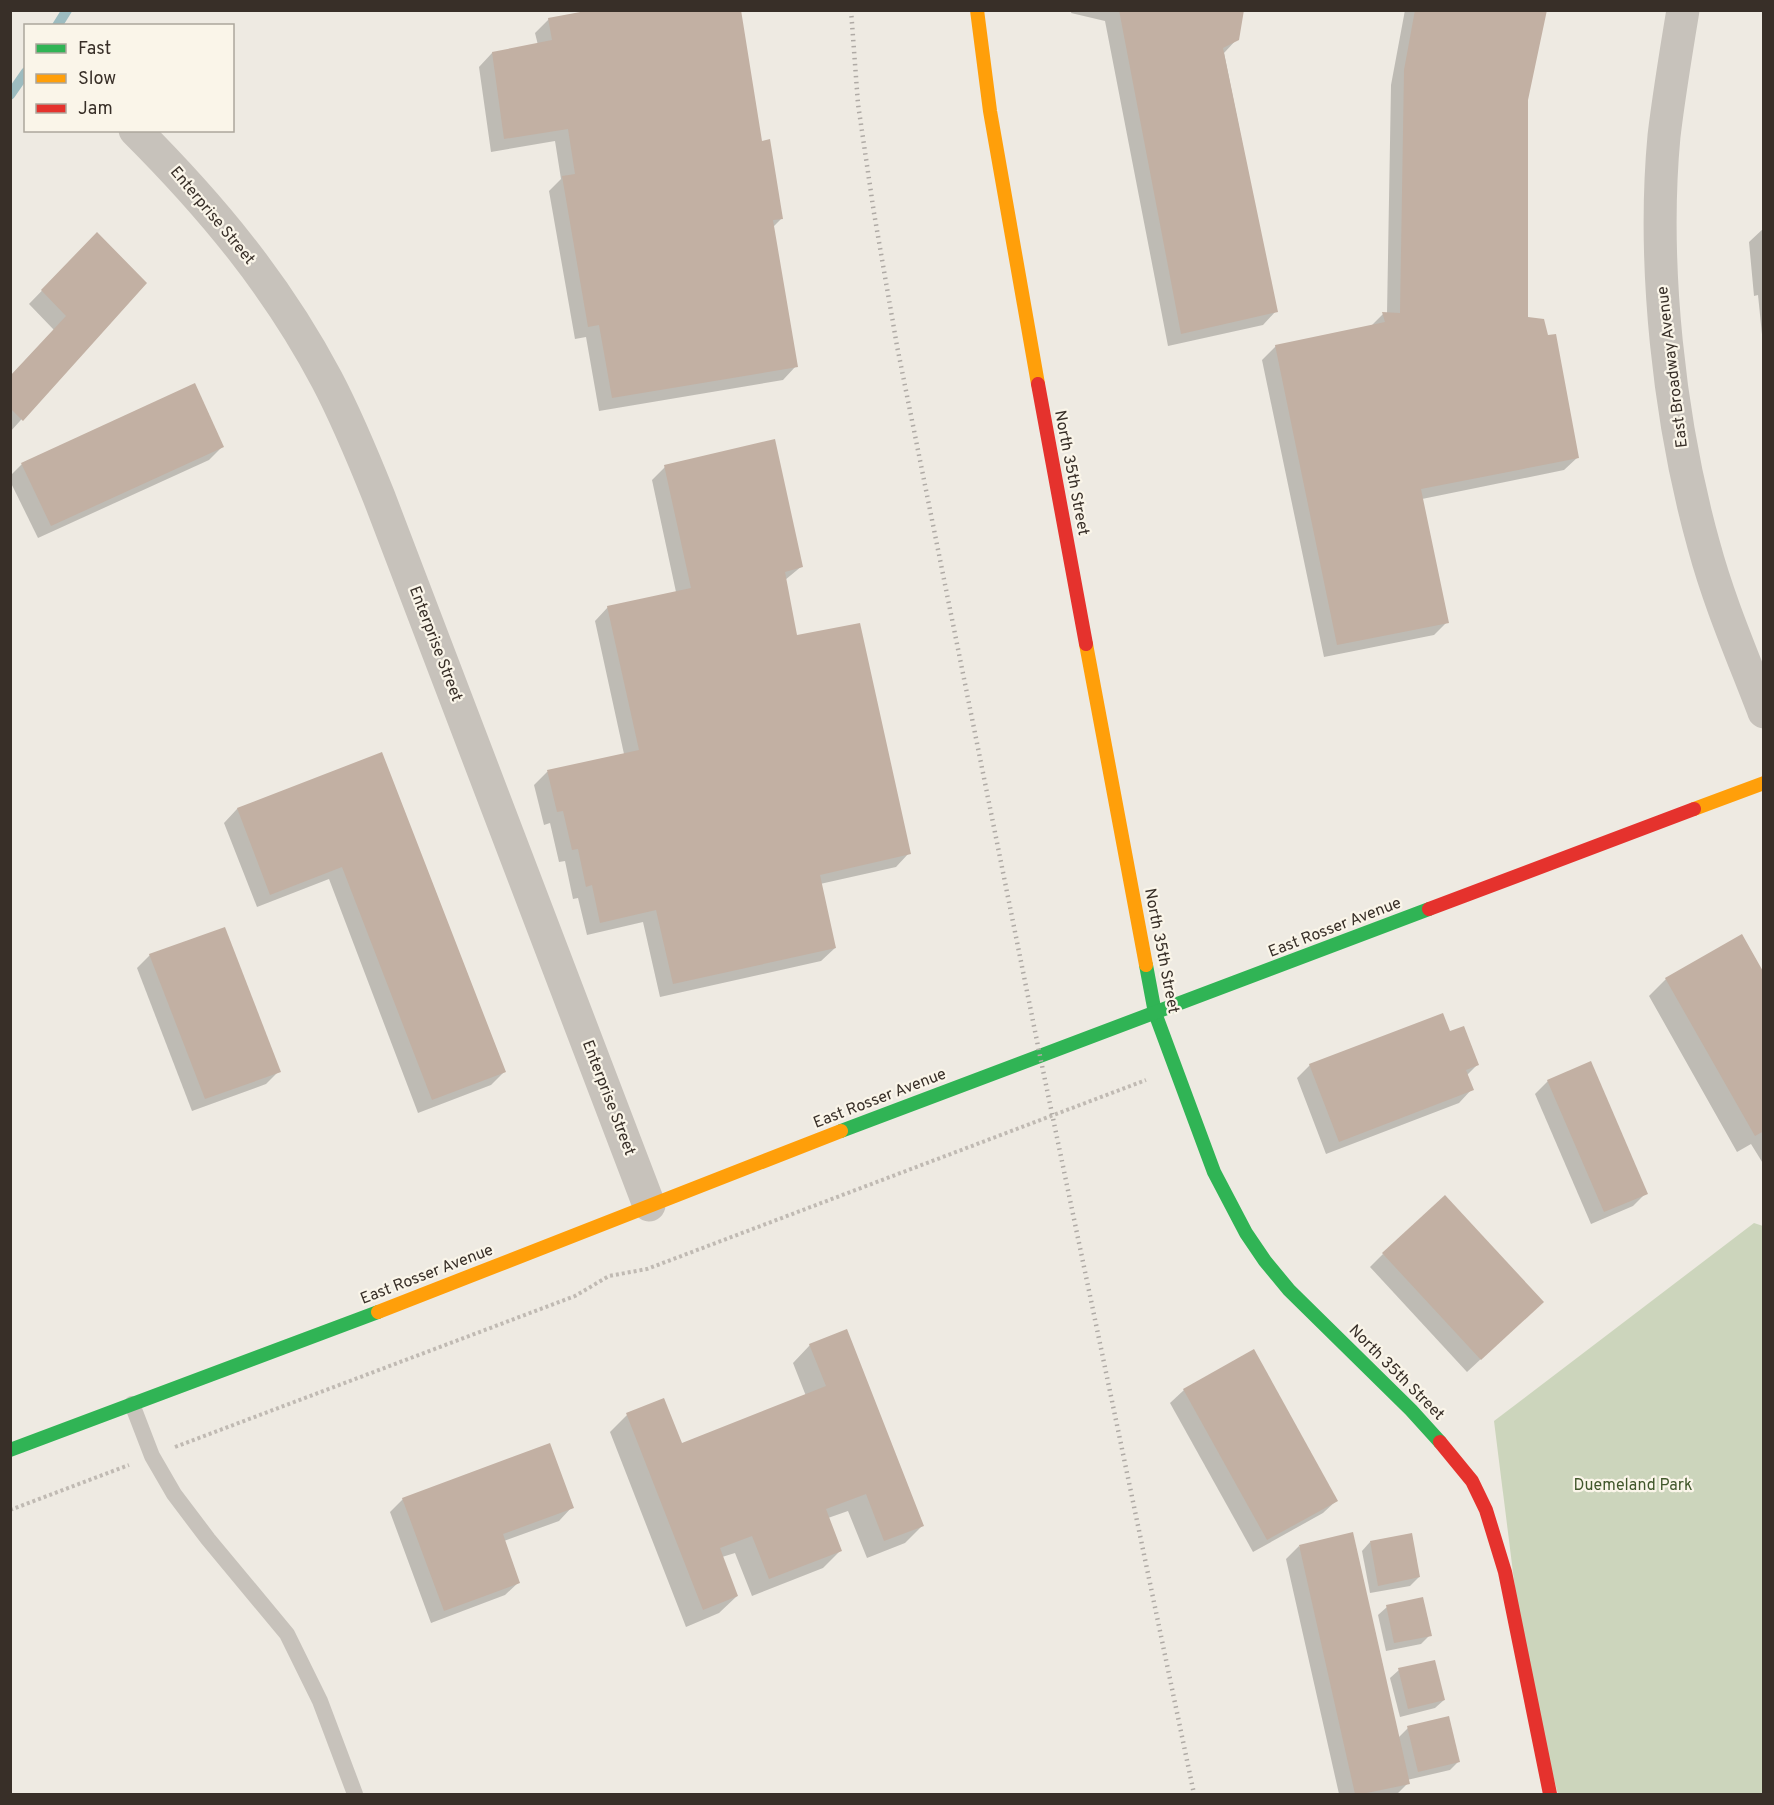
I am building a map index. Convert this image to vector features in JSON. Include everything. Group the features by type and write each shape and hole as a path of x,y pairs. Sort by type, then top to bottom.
{"street":[{"name":"North 35th Street","path":"977,10 990,111 1015,260 1155,1013 1214,1172 1246,1233 1289,1290 1412,1410 1472,1481 1486,1510 1505,1572 1550,1794"},
{"name":"East Broadway Avenue","path":"1683,10 1664,138 1661,204 1663,289 1669,362 1677,424 1689,487 1704,546 1722,604 1764,712"},
{"name":"Enterprise Street","path":"137,132 184,179 258,270 295,324 327,380 355,438 649,1205"},
{"name":"East Rosser Avenue","path":"10,1450 393,1306 649,1205 1764,783"}],"lane":[{"path":"132,1404 152,1456 174,1494 287,1634 320,1701 356,1794"}],"path":[{"path":"10,1510 575,1296 609,1276 647,1269 1174,1069"}],"green space":[{"name":"Duemeland Park","path":"1754,1223 1763,1226 1763,1794 1558,1794 1526,1676 1494,1421"}],"building":[{"path":"591,10 741,10 762,141 770,139 783,219 773,220 798,367 612,398 599,325 588,327 562,176 575,174 568,129 504,139 492,52 552,40 548,18"},
{"path":"1119,10 1244,10 1239,40 1223,48 1278,312 1181,334"},
{"path":"1415,10 1547,10 1528,100 1528,317 1544,319 1548,335 1556,334 1579,458 1421,489 1449,623 1337,645 1275,345 1385,322 1382,312 1400,313 1404,70"},
{"path":"97,232 147,283 23,421 10,408 10,376 66,316 41,290"},
{"path":"195,383 224,447 51,526 21,463"},
{"path":"775,439 803,567 785,572 797,635 860,623 911,854 820,875 836,948 673,984 656,910 600,923 592,885 586,887 578,849 572,850 563,811 557,812 547,770 639,750 607,606 691,588 664,465"},
{"path":"382,752 506,1072 432,1100 342,867 270,895 237,808"},
{"path":"225,927 281,1072 205,1099 149,954"},
{"path":"1742,934 1764,973 1762,974 1764,1131 1755,1136 1665,978"},
{"path":"1443,1013 1450,1031 1464,1026 1479,1065 1466,1070 1474,1090 1339,1142 1309,1064"},
{"path":"1591,1061 1648,1194 1604,1212 1547,1080"},
{"path":"1445,1195 1544,1302 1481,1360 1382,1253"},
{"path":"847,1329 924,1526 884,1541 866,1494 826,1509 842,1551 769,1579 752,1536 720,1548 738,1596 703,1610 626,1413 664,1398 682,1443 826,1386 809,1344"},
{"path":"1254,1349 1338,1501 1267,1540 1183,1389"},
{"path":"550,1443 574,1508 503,1534 520,1583 444,1611 402,1498"},
{"path":"1353,1532 1410,1784 1362,1794 1355,1794 1299,1545"},
{"path":"1412,1533 1420,1577 1378,1586 1370,1541"},
{"path":"1423,1597 1432,1636 1394,1643 1386,1605"},
{"path":"1435,1660 1445,1700 1408,1709 1398,1668"},
{"path":"1449,1716 1460,1762 1418,1772 1407,1726"}],"waterway":[{"path":"58,24 67,10"},
{"path":"10,95 24,75"}],"railway":[{"path":"851,10 858,104 897,346 1040,1056 1194,1794"}],"traffic: fast":[{"path":"841,1131 1429,909"},
{"path":"1146,965 1155,1013 1214,1172 1246,1233 1289,1290 1411,1410 1440,1442"},
{"path":"10,1450 378,1312"}],"traffic: slow":[{"path":"977,10 990,111 1038,384"},
{"path":"1086,644 1146,965"},
{"path":"1694,809 1764,783"},
{"path":"378,1312 841,1131"}],"traffic: jam":[{"path":"1038,384 1086,644"},
{"path":"1429,909 1694,809"},
{"path":"1440,1442 1472,1481 1486,1510 1505,1572 1550,1794"}]}
